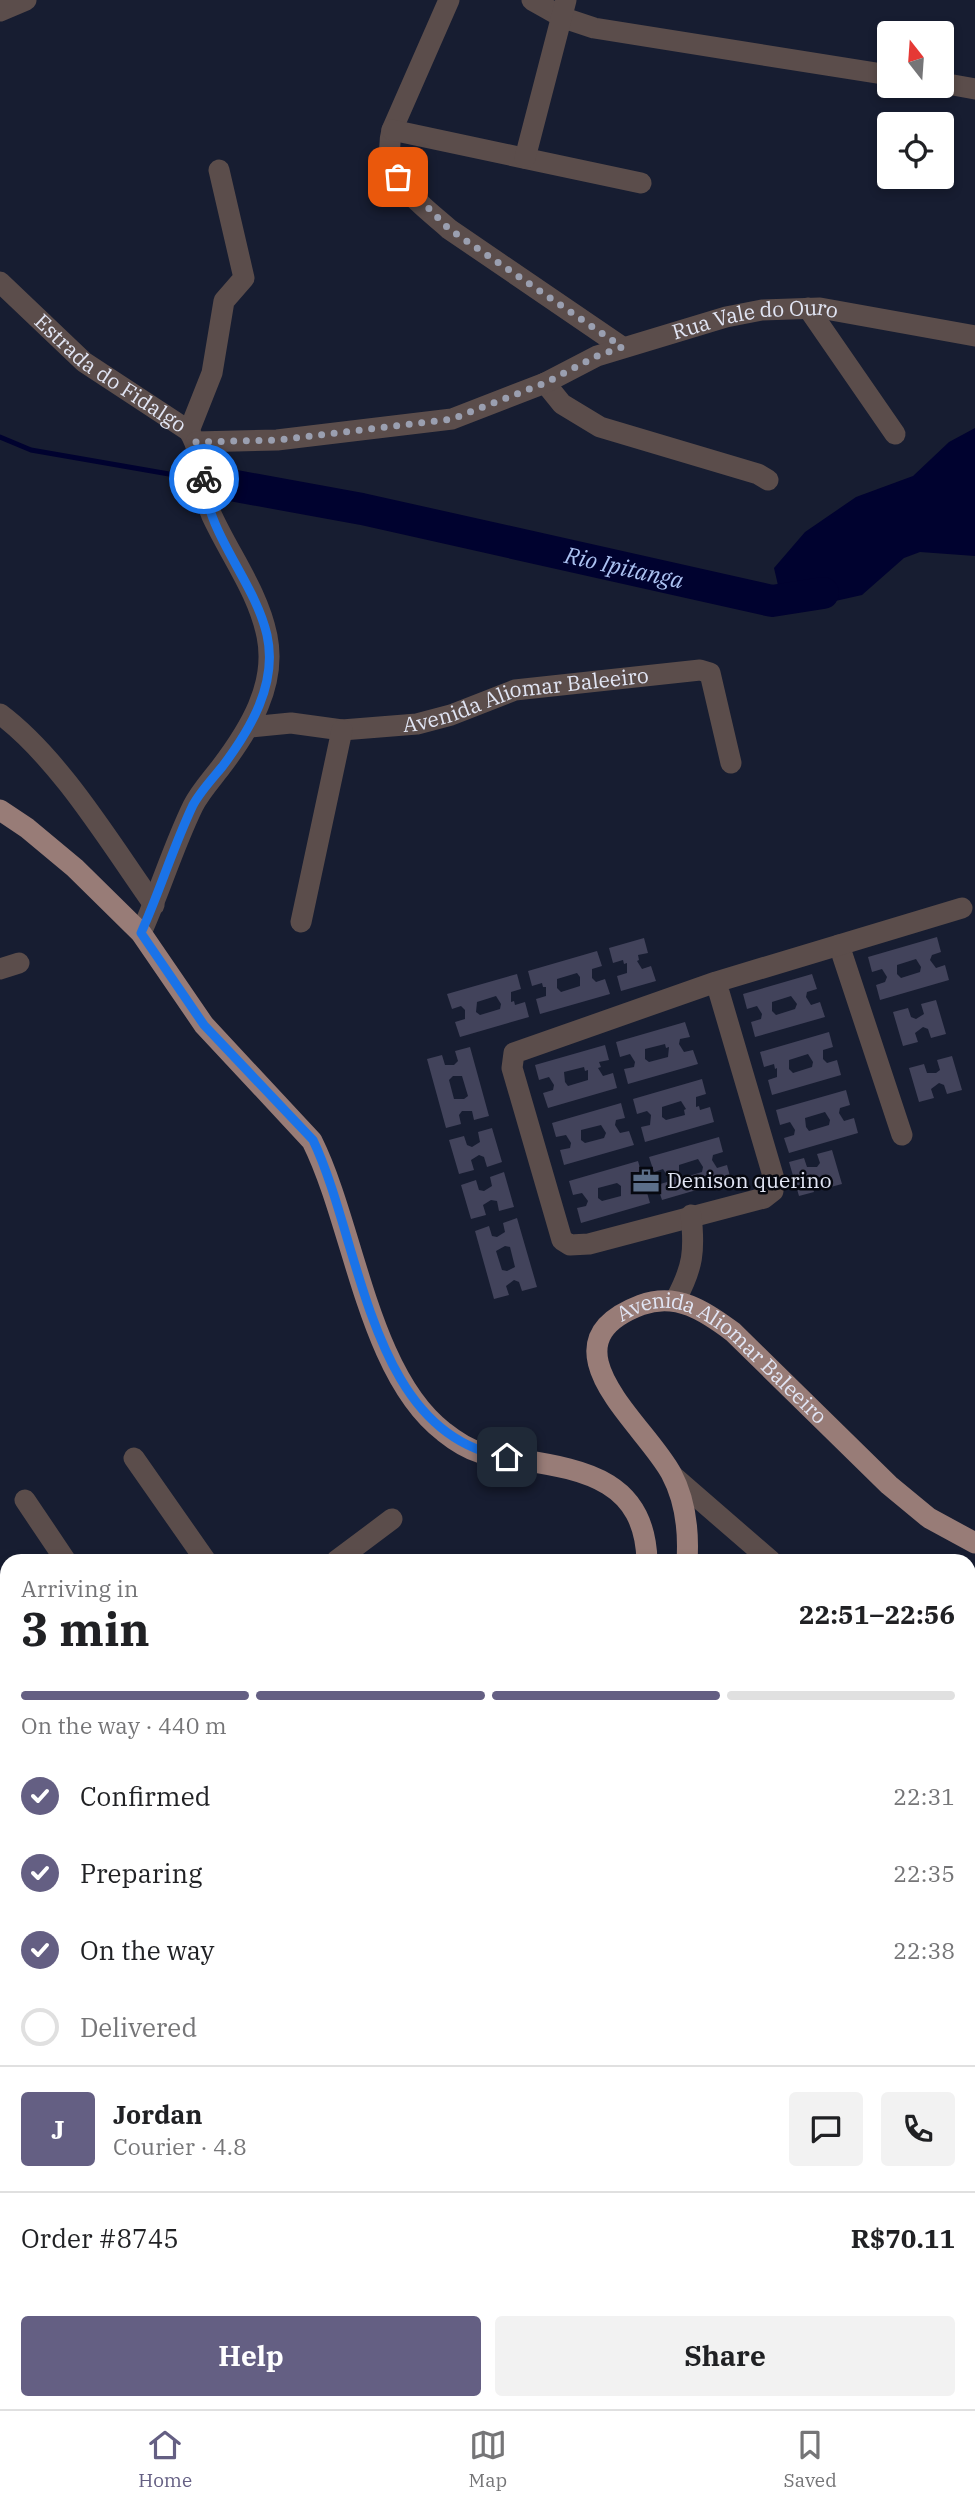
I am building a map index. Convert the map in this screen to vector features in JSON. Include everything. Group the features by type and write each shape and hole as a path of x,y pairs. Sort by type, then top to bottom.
{"main road":[{"path":"0,810 27,828 75,868 141,933 204,1025 313,1140 324,1163 370,1305 397,1374 410,1395 443,1432 482,1454 583,1471 618,1490 636,1514 645,1554"},
{"name":"Avenida Aliomar Baleeiro","path":"687,1554 688,1522 673,1476 614,1397 596,1359 601,1334 611,1322 641,1305 676,1299 733,1332 889,1485 944,1528 975,1543"}],"street":[{"path":"0,11 26,0"},
{"path":"449,0 392,130 388,148 390,164 424,207 449,229 622,347"},
{"path":"532,0 565,9 622,34 877,73"},
{"path":"525,158 565,9"},
{"path":"954,85 975,89"},
{"path":"392,130 641,183"},
{"path":"192,437 212,373 224,302 244,278 219,170"},
{"name":"Estrada do Fidalgo","path":"0,282 84,362 192,437 204,473 205,500 258,605 268,639 268,668 264,688 250,727 194,803 141,933"},
{"path":"808,308 895,434"},
{"name":"Rua Vale do Ouro","path":"192,437 277,440 426,423 480,410 622,347 726,317 762,310 808,308 975,336"},
{"path":"545,383 562,404 600,428 758,474 768,480"},
{"name":"Avenida Aliomar Baleeiro","path":"250,727 291,723 342,730 426,722 515,690 700,670 710,673 715,687 731,763"},
{"path":"0,714 20,729 50,763 154,905"},
{"path":"302,922 342,730"},
{"path":"716,982 775,1185 773,1191 764,1198 691,1215 589,1244 570,1245 562,1240 512,1059 519,1049 716,982 962,908"},
{"path":"839,945 902,1135"},
{"path":"676,1299 687,1279 694,1254 691,1215"},
{"path":"134,1458 201,1554"},
{"path":"673,1476 763,1554"},
{"path":"25,1500 61,1554"},
{"path":"345,1554 392,1519"}],"water":[{"path":"975,428 975,556 920,552 904,558 862,595 822,604 783,607 774,568 805,532 856,497 913,476 949,442"}],"building":[{"path":"937,937 941,952 932,955 930,960 936,968 945,965 949,980 880,1000 876,985 885,982 887,977 882,969 872,972 868,957","holes":["916,959 921,967 920,972 901,978 897,974 897,965"]},
{"path":"644,938 648,953 638,955 637,961 642,969 651,966 656,981 621,991 617,976 627,973 627,963 624,964 623,960 613,963 609,948"},
{"path":"597,951 602,966 592,969 592,978 596,982 605,979 610,994 540,1014 536,999 546,996 546,987 543,987 542,983 532,986 528,971","holes":["577,973 580,986 561,992 557,988 557,979"]},
{"path":"517,974 521,989 511,992 511,1002 514,1001 515,1005 525,1002 529,1017 460,1037 455,1022 465,1019 465,1010 461,1006 452,1009 447,994","holes":["496,996 501,1004 500,1009 480,1015 476,1012 477,1002"]},
{"path":"812,974 817,989 807,992 806,997 811,1005 820,1002 825,1017 755,1037 751,1022 761,1019 762,1014 757,1006 747,1009 743,994","holes":["791,996 797,1004 795,1009 776,1015 772,1011 772,1002"]},
{"path":"936,1000 946,1034 931,1038 928,1029 923,1027 915,1033 918,1042 903,1046 893,1012 908,1008 911,1017 916,1019 924,1014 921,1004"},
{"path":"685,1022 690,1037 680,1039 679,1044 684,1052 693,1050 698,1064 628,1084 624,1069 634,1067 635,1062 630,1054 620,1057 616,1042","holes":["665,1044 666,1048 669,1047 668,1057 649,1062 645,1059 645,1049"]},
{"path":"829,1032 833,1047 823,1050 823,1059 827,1063 837,1060 841,1075 772,1095 768,1080 777,1077 777,1068 775,1069 774,1064 764,1067 760,1052","holes":["808,1054 813,1062 812,1067 793,1073 789,1069 789,1060"]},
{"path":"605,1045 609,1060 599,1062 601,1067 598,1068 603,1076 613,1073 617,1088 548,1108 543,1093 553,1090 554,1085 549,1077 539,1080 535,1065","holes":["584,1067 585,1071 588,1070 588,1080 568,1086 565,1082 564,1072"]},
{"path":"470,1047 489,1116 474,1120 472,1111 462,1111 459,1115 461,1124 446,1128 427,1059 442,1055 445,1065 454,1065 458,1061 455,1051","holes":["453,1076 462,1076 468,1096 454,1099 449,1080"]},
{"path":"952,1056 962,1090 947,1094 944,1085 939,1083 931,1089 934,1098 919,1102 909,1068 924,1064 927,1073 936,1073 940,1070 937,1060"},
{"path":"702,1079 706,1094 696,1097 696,1107 699,1106 700,1110 710,1107 714,1122 645,1142 641,1127 650,1125 651,1115 647,1111 637,1114 633,1099","holes":["681,1101 686,1109 685,1115 666,1120 662,1117 662,1107"]},
{"path":"846,1090 850,1105 840,1108 839,1113 844,1121 854,1118 858,1133 789,1153 784,1138 794,1135 795,1130 790,1122 780,1125 776,1110","holes":["825,1112 830,1120 829,1125 809,1131 805,1118"]},
{"path":"621,1103 625,1118 616,1120 615,1125 620,1133 629,1131 634,1145 564,1165 560,1150 570,1148 571,1143 566,1135 556,1137 552,1123","holes":["601,1125 606,1133 604,1138 585,1143 581,1140 581,1130"]},
{"path":"492,1128 502,1162 487,1167 484,1157 479,1155 471,1160 474,1170 459,1174 449,1140 464,1136 467,1145 472,1147 480,1142 478,1132"},
{"path":"719,1137 723,1152 713,1155 712,1160 717,1168 727,1165 731,1180 662,1200 657,1185 667,1182 668,1177 663,1169 654,1172 649,1157","holes":["698,1159 703,1167 702,1172 682,1178 679,1174 679,1165"]},
{"path":"832,1150 842,1184 827,1188 824,1179 819,1177 811,1182 814,1192 799,1196 789,1162 804,1158 807,1167 817,1167 820,1163 817,1154"},
{"path":"638,1161 642,1175 633,1178 631,1183 636,1191 646,1189 650,1203 581,1223 577,1208 586,1206 588,1201 582,1193 573,1195 569,1181","holes":["617,1183 621,1186 621,1196 602,1201 598,1198 598,1188"]},
{"path":"504,1172 514,1207 499,1211 497,1201 491,1200 483,1205 486,1215 471,1219 461,1185 476,1180 479,1190 484,1191 492,1186 490,1177"},
{"path":"517,1218 537,1287 522,1291 519,1282 514,1280 506,1286 509,1295 494,1299 475,1231 489,1226 492,1236 497,1237 505,1232 503,1223","holes":["505,1246 510,1247 515,1267 502,1270 496,1251"]}],"waterway":[{"name":"Rio Ipitanga","path":"0,437 31,450 192,478"},
{"name":"Rio Ipitanga","path":"225,484 362,509 772,601 823,593"}],"way so far":[{"path":"204,479 196,442 277,440 452,419 545,383 597,356 622,347 449,229 424,207 398,177"}],"place":[{"name":"Denison querino","path":"646,1181"}],"route":[{"path":"204,479 205,500 258,605 268,639 268,668 262,699 250,727 194,803 141,933 204,1025 313,1140 324,1163 370,1305 397,1374 410,1395 443,1432 482,1454 507,1457"}]}
